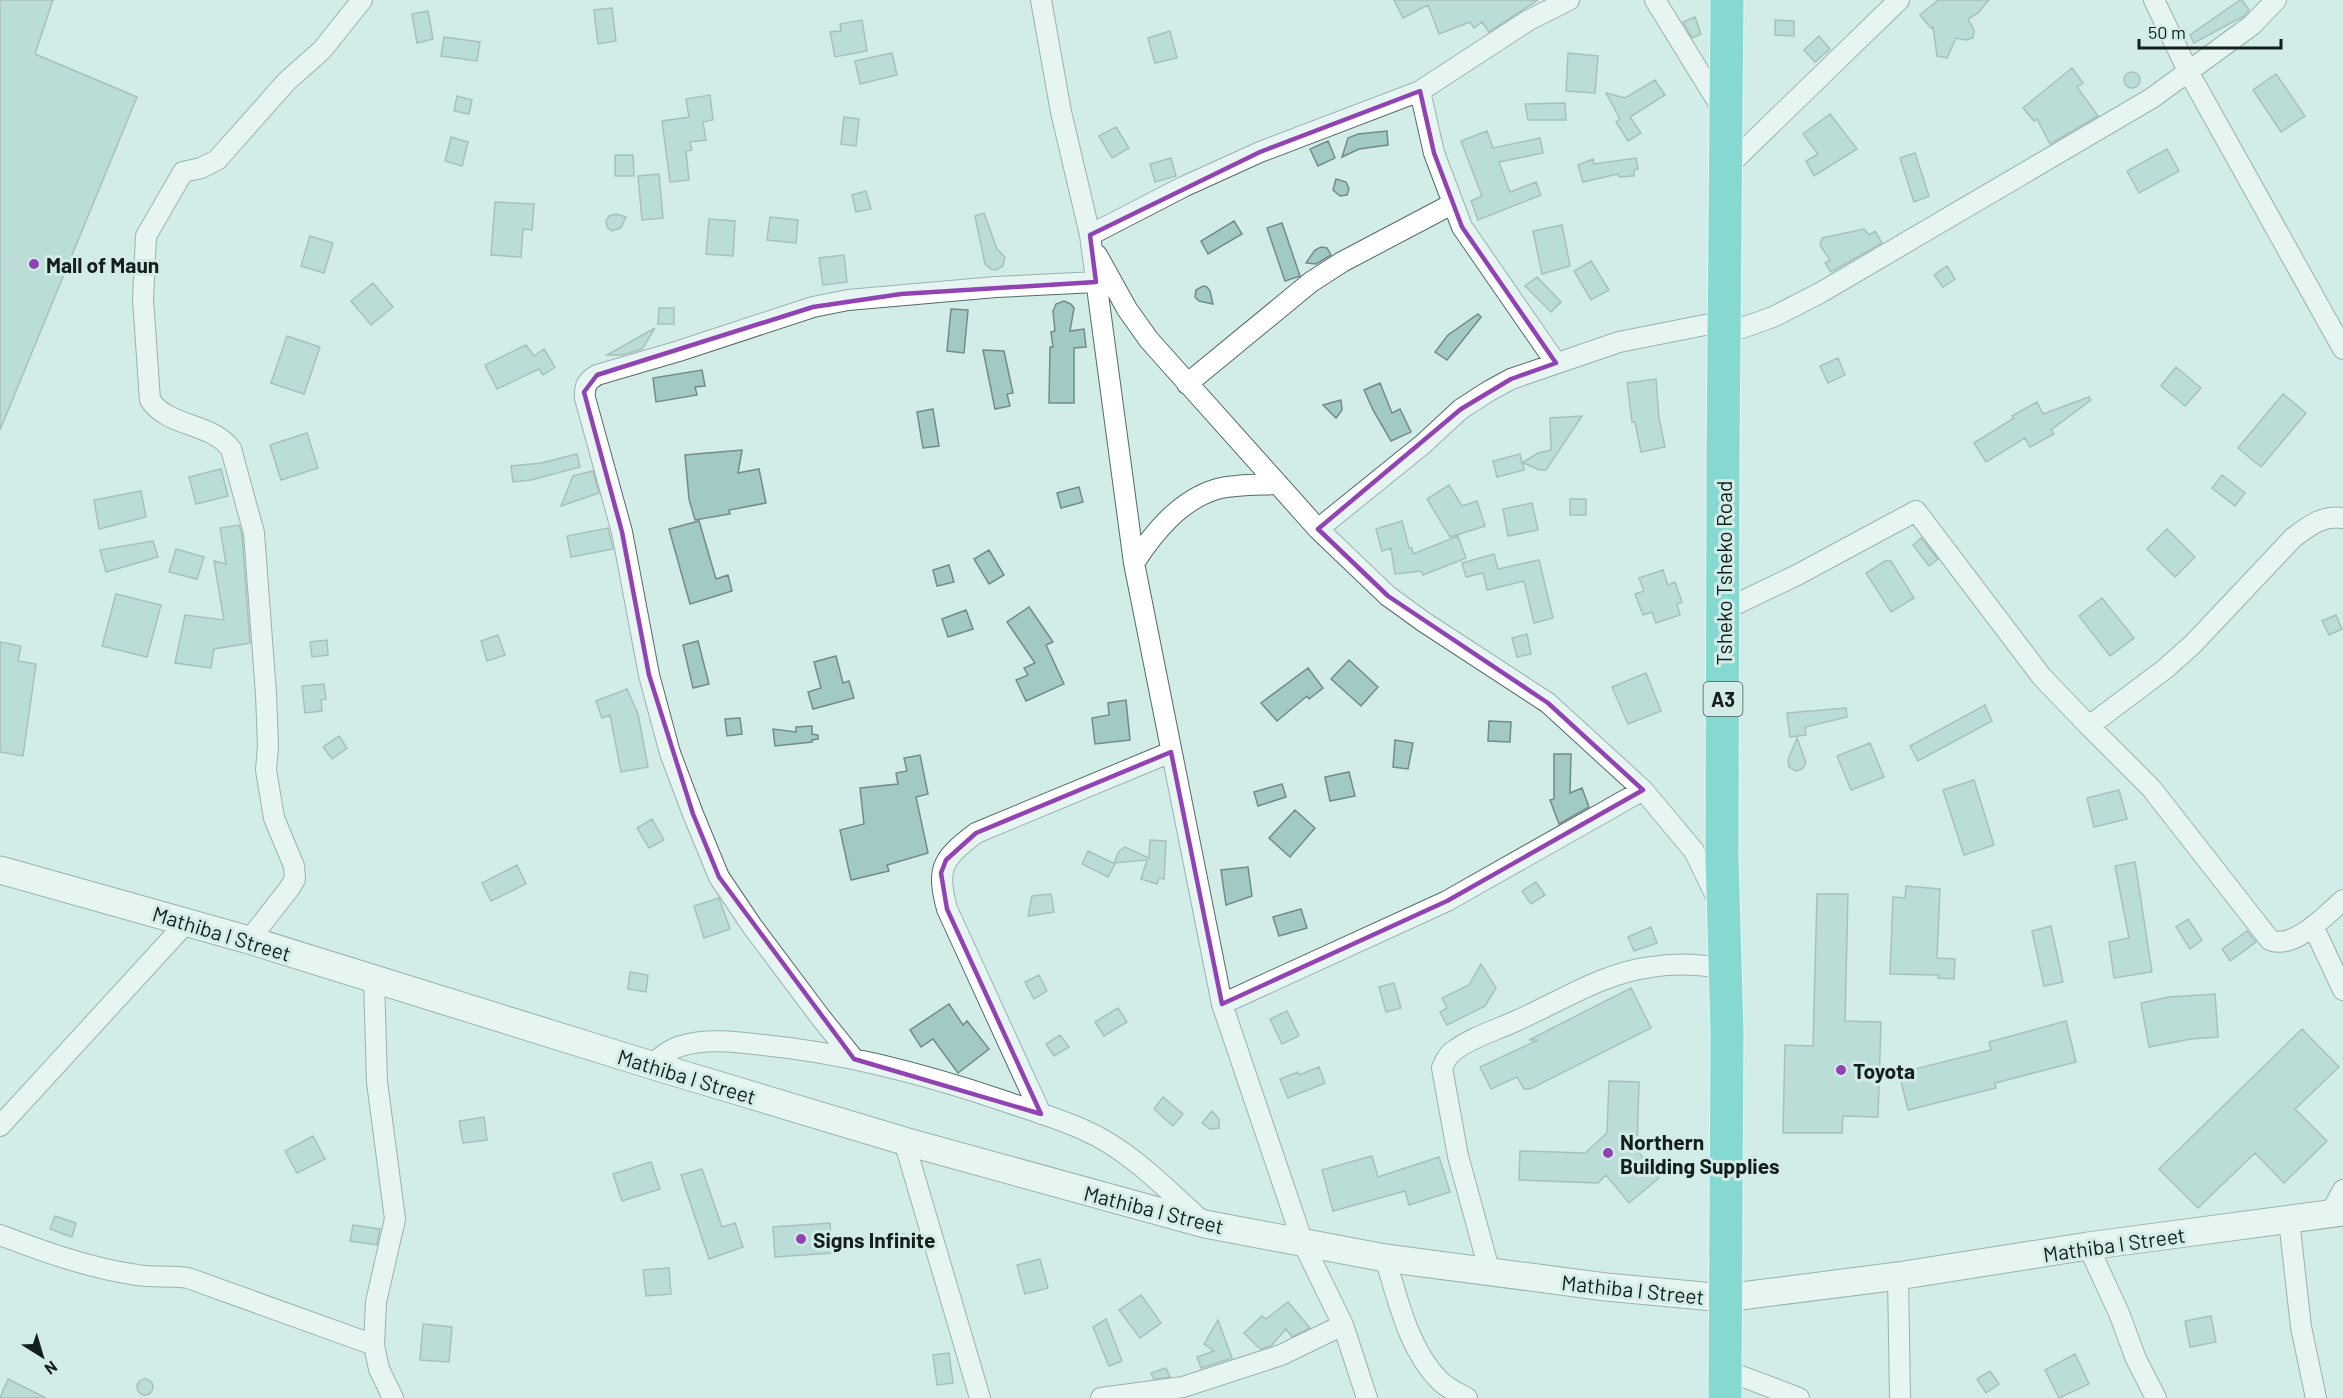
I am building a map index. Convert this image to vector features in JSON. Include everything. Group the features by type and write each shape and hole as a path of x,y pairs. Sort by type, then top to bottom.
{"highway":[{"name":"Tsheko Tsheko Road","path":"1725,1384 1727,1032 1722,857 1727,0"}],"street":[{"path":"249,940 289,890 295,879 294,866 274,819 266,770 268,746 266,693 255,533 231,449 213,432 188,425 164,414 150,400 143,299 146,236 183,172 201,168 217,160 287,81 322,50 362,0"},
{"path":"1041,0 1061,112 1090,239 1134,563 1222,1004 1303,1243 1343,1325 1361,1396"},
{"path":"1090,239 1184,187 1260,152 1420,91 1529,20 1569,0"},
{"path":"1655,0 1727,116"},
{"path":"1726,168 1899,0"},
{"path":"2154,0 2189,73 2343,349"},
{"path":"1318,529 1422,445 1461,409 1511,379 1619,342 1725,327 1773,317 1820,293 2152,98 2252,25 2276,0"},
{"path":"1420,91 1434,153 1452,204 1473,245 1556,363"},
{"path":"1187,384 1311,282 1342,262 1452,204"},
{"path":"1090,239 1126,309 1149,340 1318,529 1388,596 1424,622 1510,675 1548,703 1642,790 1694,851 1725,914"},
{"path":"854,1059 752,926 719,877 693,814 670,753 649,675 622,532 585,398 585,386 588,380 597,375 813,307 848,300 996,287 1096,282"},
{"path":"1134,563 1151,537 1170,517 1191,502 1218,489 1278,484"},
{"path":"1724,610 1916,511 2042,677 2151,788 2270,939 2278,943 2287,942 2313,926 2343,900"},
{"path":"2089,726 2165,669 2193,644 2293,538 2312,523 2325,518 2343,518"},
{"path":"1041,1114 947,909 940,885 941,873 946,860 976,833 1171,753"},
{"path":"1222,1004 1448,901 1642,790"},
{"name":"Mathiba I Street","path":"0,870 249,940 904,1141 1205,1224 1385,1258 1606,1287 1725,1298 1898,1276 2088,1246 2337,1213"},
{"path":"0,1126 187,922"},
{"path":"2313,926 2343,990"},
{"path":"1490,1273 1458,1156 1442,1068 1446,1059 1454,1050 1477,1037 1517,1021 1605,979 1649,967 1699,964 1724,969"},
{"path":"374,980 377,1082 395,1219 376,1302 374,1345 379,1369 390,1397"},
{"path":"651,1065 679,1046 718,1042 800,1049 854,1059 960,1087 1085,1130 1116,1148 1147,1172 1205,1224"},
{"path":"904,1141 980,1398"},
{"path":"2337,1213 2343,1190"},
{"path":"2289,1220 2301,1327 2316,1398"},
{"path":"0,1235 70,1261 140,1276 174,1275 188,1278 374,1345"},
{"path":"2088,1246 2119,1313 2136,1359 2156,1398"},
{"path":"1385,1258 1401,1311 1417,1349 1428,1368 1442,1383 1467,1398"},
{"path":"1898,1276 1900,1398"},
{"path":"1101,1398 1188,1393 1281,1355 1343,1325"},
{"path":"1725,1384 1799,1398"}],"highlighted area":[{"path":"1420,91 1434,153 1462,227 1556,363 1511,379 1461,409 1318,529 1388,596 1548,703 1643,790 1447,901 1222,1004 1171,752 976,833 946,860 941,873 947,909 1041,1114 854,1059 719,877 693,814 649,675 622,532 584,392 597,375 813,307 901,294 1096,282 1090,235 1260,152"}],"building":[{"name":"Mall of Maun","path":"0,0 53,0 35,54 137,97 0,430"},
{"path":"1394,0 1538,0 1489,32 1482,22 1474,28 1470,22 1439,34 1428,5 1403,18"},
{"path":"1938,0 1989,0 1978,13 1968,19 1974,30 1973,38 1966,40 1956,38 1947,58 1937,56 1933,27 1931,28 1920,15"},
{"path":"2240,0 2249,10 2244,16 2194,43 2190,35"},
{"path":"612,8 616,41 598,44 594,10"},
{"path":"428,11 433,39 417,43 412,14"},
{"path":"1695,17 1701,34 1692,38 1683,22"},
{"path":"862,20 867,51 835,57 830,32 841,31 840,24"},
{"path":"1775,20 1794,21 1794,36 1775,35"},
{"path":"1170,31 1177,58 1155,63 1148,38"},
{"path":"1819,36 1830,49 1815,62 1804,50"},
{"path":"444,37 480,42 477,61 441,56"},
{"path":"892,53 897,75 860,84 855,61"},
{"path":"1568,53 1598,56 1595,93 1566,91"},
{"path":"2072,68 2083,83 2077,87 2098,116 2050,144 2037,119 2034,121 2023,108"},
{"path":"2132,72 2138,74 2140,80 2138,86 2132,88 2126,86 2124,80 2126,74"},
{"path":"2276,74 2305,116 2281,132 2253,90"},
{"path":"1655,80 1665,95 1630,117 1641,133 1628,141 1616,122 1620,119 1606,93 1625,98"},
{"path":"710,95 713,120 703,122 706,140 690,142 692,150 686,151 689,180 670,182 662,121 689,117 686,99"},
{"path":"457,96 472,100 469,114 454,111"},
{"path":"1565,103 1566,120 1528,120 1525,104"},
{"path":"1830,114 1857,149 1814,176 1806,161 1818,154 1803,134"},
{"path":"844,117 859,119 856,146 841,144"},
{"path":"1116,127 1129,148 1112,158 1099,136"},
{"path":"1387,131 1388,145 1359,149 1342,157 1348,138 1358,134"},
{"path":"1487,131 1493,148 1540,138 1543,153 1499,162 1510,192 1536,182 1541,195 1478,220 1471,201 1482,196 1461,141"},
{"path":"451,137 468,142 462,166 445,161"},
{"path":"1328,141 1335,158 1318,166 1310,149"},
{"path":"2167,149 2179,171 2139,193 2127,171"},
{"path":"1915,153 1929,196 1914,202 1900,158"},
{"path":"615,155 633,155 634,176 615,176"},
{"path":"1171,158 1176,176 1155,182 1150,164"},
{"path":"1636,158 1638,169 1634,170 1634,176 1619,177 1618,174 1583,182 1578,165 1593,159 1594,164"},
{"path":"659,174 663,218 642,220 638,176"},
{"path":"1336,179 1346,182 1349,189 1347,195 1340,196 1333,190"},
{"path":"866,191 871,209 856,212 852,195"},
{"path":"495,202 534,204 532,230 523,229 521,257 491,255"},
{"path":"984,213 997,249 1005,257 1003,266 996,270 985,264 975,216"},
{"path":"616,214 626,217 621,228 612,231 607,227 606,221 609,216"},
{"path":"770,217 798,220 796,243 767,240"},
{"path":"709,219 735,221 733,256 706,254"},
{"path":"1234,221 1242,234 1208,254 1201,241"},
{"path":"1282,223 1300,276 1285,281 1267,228"},
{"path":"1562,225 1570,266 1542,274 1533,231"},
{"path":"1864,229 1869,235 1875,231 1882,243 1831,272 1825,263 1830,260 1820,245 1822,238"},
{"path":"310,236 333,243 324,273 301,266"},
{"path":"1321,247 1327,248 1331,255 1316,264 1306,263 1315,250"},
{"path":"844,255 847,282 823,285 819,258"},
{"path":"1591,261 1609,290 1591,300 1574,271"},
{"path":"1947,266 1955,279 1943,287 1934,275"},
{"path":"1537,277 1561,302 1551,312 1525,286"},
{"path":"373,283 393,307 371,325 351,301"},
{"path":"1203,286 1210,291 1213,304 1199,301 1195,297 1196,290"},
{"path":"1064,301 1074,308 1070,331 1084,329 1086,347 1074,348 1074,403 1049,403 1050,347 1053,347 1051,332 1055,331 1053,311 1056,304"},
{"path":"659,308 674,308 674,324 658,324"},
{"path":"951,309 968,310 964,353 947,351"},
{"path":"1478,314 1481,317 1447,360 1435,352 1448,335"},
{"path":"655,328 642,349 622,355 607,355"},
{"path":"287,336 320,347 304,394 271,383"},
{"path":"526,345 534,356 544,349 555,367 543,375 539,369 497,389 485,365"},
{"path":"983,350 1004,351 1013,393 1007,394 1010,406 995,409"},
{"path":"1838,358 1845,375 1828,383 1820,366"},
{"path":"2176,367 2201,388 2185,406 2161,386"},
{"path":"702,370 705,386 695,387 697,395 656,402 653,378"},
{"path":"1656,379 1659,418 1665,447 1641,452 1635,422 1632,422 1627,383"},
{"path":"1380,383 1392,413 1400,409 1411,432 1391,441 1364,390"},
{"path":"2283,394 2306,413 2261,467 2238,448"},
{"path":"2089,397 2091,400 2051,430 2054,434 2030,447 2025,438 1986,462 1974,443 2014,418 2012,416 2037,402 2043,414"},
{"path":"1341,400 1342,410 1336,418 1323,405"},
{"path":"933,409 939,446 923,448 917,412"},
{"path":"1582,416 1546,470 1523,463 1524,470 1497,477 1493,461 1520,454 1522,463 1538,453 1551,450 1550,418"},
{"path":"307,433 318,468 281,480 270,445"},
{"path":"742,450 738,473 759,469 766,503 729,510 730,514 695,520 689,499 685,455"},
{"path":"577,454 580,467 531,480 513,482 511,466 541,463"},
{"path":"221,469 228,496 196,504 189,477"},
{"path":"593,471 599,493 561,506 573,476"},
{"path":"2222,475 2245,493 2235,506 2212,488"},
{"path":"1449,485 1462,506 1477,501 1485,526 1450,537 1427,499"},
{"path":"1079,487 1083,502 1061,508 1057,493"},
{"path":"141,491 146,517 99,529 94,500"},
{"path":"1570,499 1586,499 1586,515 1570,515"},
{"path":"1532,503 1538,530 1508,536 1503,509"},
{"path":"699,521 716,579 728,575 732,591 690,604 669,529"},
{"path":"1402,521 1409,548 1412,548 1413,554 1458,536 1466,558 1423,575 1421,571 1395,574 1391,548 1382,551 1376,529"},
{"path":"239,525 242,535 250,643 214,649 211,668 175,663 185,615 224,620 214,561 226,564 220,528"},
{"path":"608,528 613,549 571,557 567,536"},
{"path":"2167,529 2195,557 2175,577 2147,549"},
{"path":"1921,538 1938,559 1929,566 1913,545"},
{"path":"153,541 158,557 106,572 100,550"},
{"path":"176,549 204,557 197,579 169,572"},
{"path":"989,550 1004,575 989,584 974,559"},
{"path":"1494,554 1498,569 1539,560 1553,618 1534,623 1524,581 1487,590 1483,573 1466,577 1462,563"},
{"path":"1885,561 1891,561 1914,598 1891,612 1866,573"},
{"path":"949,565 954,582 937,586 933,570"},
{"path":"1663,570 1668,585 1675,582 1682,602 1677,604 1680,615 1656,623 1652,612 1643,615 1635,594 1644,591 1639,578"},
{"path":"116,594 161,605 147,657 102,646"},
{"path":"2102,598 2134,638 2110,656 2079,616"},
{"path":"1029,607 1053,642 1046,645 1064,684 1026,701 1016,680 1028,675 1024,668 1035,663 1007,622"},
{"path":"966,610 973,629 948,637 942,619"},
{"path":"2336,615 2342,629 2329,635 2322,621"},
{"path":"1527,634 1531,654 1517,657 1512,638"},
{"path":"498,635 505,655 487,661 481,641"},
{"path":"327,640 328,655 312,657 310,642"},
{"path":"698,641 709,684 693,688 683,645"},
{"path":"0,642 21,646 18,661 36,664 23,756 0,752"},
{"path":"836,656 843,683 849,681 854,698 813,709 808,692 821,688 814,662"},
{"path":"1349,660 1378,687 1361,706 1331,679"},
{"path":"1308,668 1323,688 1309,699 1307,696 1277,721 1261,703"},
{"path":"1646,673 1661,711 1628,724 1612,687"},
{"path":"324,684 326,699 321,700 322,711 305,713 302,686"},
{"path":"627,689 638,714 648,767 621,772 610,715 602,718 596,701"},
{"path":"1126,700 1130,740 1095,744 1092,718 1109,715 1108,703"},
{"path":"1985,705 1992,721 1918,761 1910,746"},
{"path":"1846,708 1847,717 1805,727 1806,735 1790,737 1787,713"},
{"path":"740,718 742,734 727,736 725,719"},
{"path":"1489,721 1511,722 1510,742 1488,741"},
{"path":"812,726 812,734 818,735 818,739 812,742 775,746 773,729 796,732 796,727"},
{"path":"339,736 347,748 332,759 323,747"},
{"path":"1797,738 1806,763 1802,769 1796,771 1789,767 1788,760"},
{"path":"1395,740 1413,743 1408,769 1393,767"},
{"path":"1870,743 1884,777 1851,790 1837,756"},
{"path":"1554,754 1571,754 1570,793 1582,788 1589,807 1559,824 1550,800 1554,799"},
{"path":"920,755 928,794 916,797 928,853 887,865 889,871 851,880 840,830 864,824 860,788 898,784 896,773 907,771 904,758"},
{"path":"1349,772 1355,796 1330,801 1325,777"},
{"path":"1974,780 1994,845 1964,855 1943,790"},
{"path":"1282,784 1286,797 1258,806 1254,792"},
{"path":"2119,790 2127,819 2094,827 2087,798"},
{"path":"1295,810 1315,828 1290,857 1269,838"},
{"path":"652,819 664,840 649,848 637,828"},
{"path":"1150,840 1166,841 1164,879 1159,878 1157,884 1141,879 1147,860 1114,863 1119,851 1125,847 1149,858"},
{"path":"1088,851 1115,864 1108,877 1082,864"},
{"path":"2135,862 2152,972 2114,978 2109,942 2129,938 2115,866"},
{"path":"517,865 526,884 491,901 482,883"},
{"path":"1248,867 1252,896 1226,905 1221,870"},
{"path":"1536,882 1545,895 1531,904 1522,891"},
{"path":"1906,886 1940,889 1937,958 1955,959 1954,979 1938,978 1938,975 1890,974 1893,897 1905,898"},
{"path":"1051,894 1054,912 1028,916 1032,896"},
{"path":"1817,894 1848,894 1845,1021 1881,1022 1878,1117 1843,1116 1842,1133 1783,1133 1785,1045 1813,1046"},
{"path":"719,898 730,929 704,938 694,906"},
{"path":"1301,909 1307,928 1279,936 1273,917"},
{"path":"2188,919 2202,940 2190,949 2176,927"},
{"path":"2051,926 2063,982 2044,986 2032,931"},
{"path":"1651,927 1657,943 1634,951 1628,937"},
{"path":"2247,931 2256,942 2230,961 2222,949"},
{"path":"1481,964 1496,988 1485,1006 1447,1025 1440,1012 1447,1008 1442,998 1469,985"},
{"path":"630,972 648,975 646,992 628,989"},
{"path":"1039,975 1047,991 1034,999 1025,982"},
{"path":"1394,983 1401,1008 1386,1012 1379,987"},
{"path":"1631,988 1651,1028 1530,1089 1524,1089 1517,1077 1491,1089 1480,1067 1538,1040 1529,1040"},
{"path":"2215,994 2218,1037 2191,1039 2149,1047 2141,1003 2169,997"},
{"path":"949,1004 963,1025 967,1021 989,1049 958,1073 933,1039 921,1047 910,1030"},
{"path":"1118,1008 1127,1022 1104,1036 1095,1022"},
{"path":"1287,1011 1299,1036 1282,1044 1270,1019"},
{"path":"2066,1021 2076,1062 1995,1083 1996,1088 1908,1110 1899,1073 1991,1050 1989,1042"},
{"path":"2302,1029 2339,1067 2295,1109 2327,1141 2284,1183 2255,1153 2198,1208 2159,1169"},
{"path":"1060,1035 1069,1047 1054,1056 1046,1044"},
{"path":"1319,1067 1325,1083 1288,1098 1280,1079"},
{"path":"1609,1081 1639,1082 1637,1150 1659,1178 1629,1203 1606,1175 1598,1183 1519,1180 1520,1151 1585,1153 1607,1133"},
{"path":"1163,1097 1183,1114 1173,1126 1154,1109"},
{"path":"1212,1111 1219,1119 1219,1128 1210,1129 1202,1123"},
{"path":"484,1117 487,1140 463,1143 459,1121"},
{"path":"313,1136 325,1159 297,1173 285,1151"},
{"path":"1372,1156 1378,1177 1439,1157 1450,1192 1409,1205 1405,1191 1333,1211 1322,1170"},
{"path":"651,1162 660,1189 622,1201 613,1174"},
{"path":"702,1169 722,1227 735,1223 743,1247 709,1259 681,1175"},
{"path":"55,1216 76,1223 72,1237 50,1229"},
{"path":"830,1223 832,1253 775,1257 773,1227"},
{"path":"353,1225 380,1229 377,1245 350,1241"},
{"path":"904,1234 905,1249 889,1249 889,1235"},
{"path":"1040,1259 1048,1288 1025,1294 1017,1265"},
{"path":"669,1268 671,1294 646,1296 643,1270"},
{"path":"1141,1295 1161,1323 1140,1338 1119,1310"},
{"path":"1288,1302 1310,1328 1292,1337 1286,1329 1271,1346 1260,1349 1244,1333 1262,1316 1266,1319"},
{"path":"2211,1316 2216,1342 2190,1347 2185,1321"},
{"path":"1106,1319 1122,1361 1109,1366 1093,1327"},
{"path":"1218,1320 1232,1358 1201,1368 1197,1357 1214,1351 1204,1344"},
{"path":"423,1324 452,1327 449,1362 420,1360"},
{"path":"949,1353 953,1383 937,1385 933,1355"},
{"path":"2075,1354 2089,1384 2059,1398 2045,1370"},
{"path":"1166,1368 1170,1377 1154,1379 1151,1373"},
{"path":"1990,1371 1999,1384 1986,1393 1977,1379"},
{"path":"8,1379 46,1398 0,1398"},
{"path":"145,1379 151,1381 153,1387 151,1393 145,1395 139,1393 137,1387 139,1381"}],"place":[{"name":"Mall of Maun","path":"34,264"},
{"name":"Toyota","path":"1841,1070"},
{"name":"Northern Building Supplies","path":"1608,1153"},
{"name":"Signs Infinite","path":"801,1239"}]}
